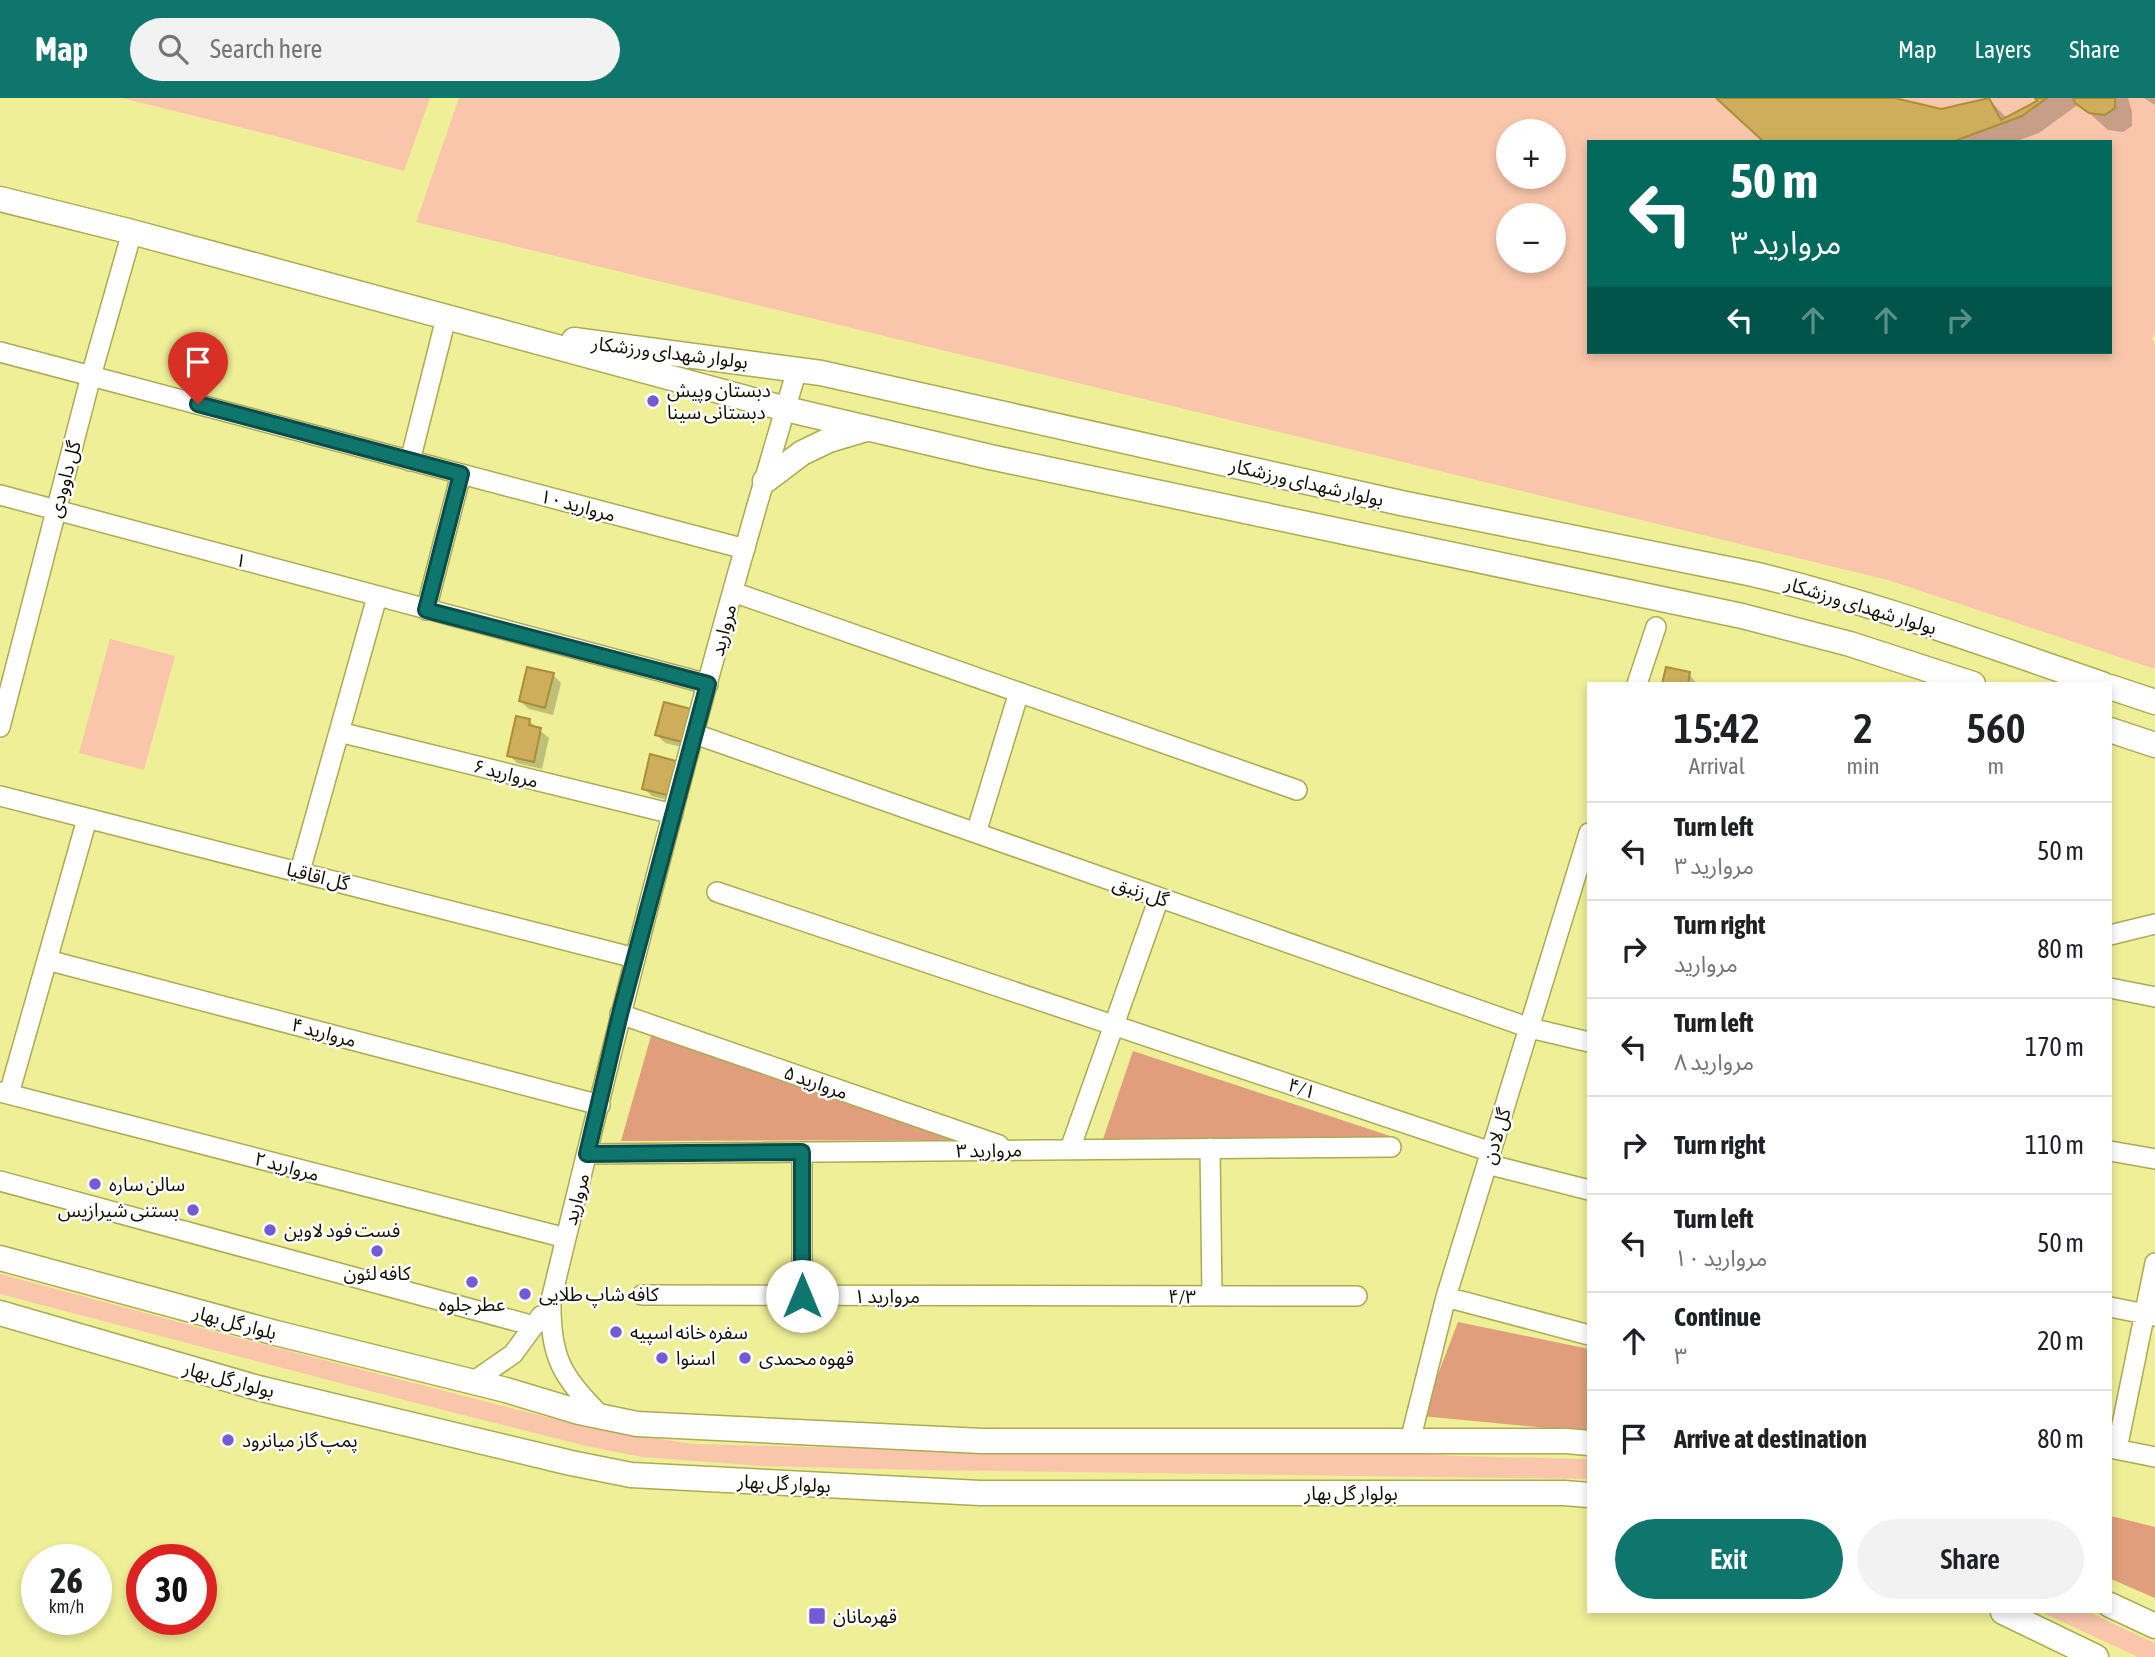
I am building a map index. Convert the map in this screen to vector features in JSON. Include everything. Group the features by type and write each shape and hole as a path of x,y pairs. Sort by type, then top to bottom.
{"main road":[{"name":"بولوار شهدای ورزشکار","path":"0,199 132,232 786,409 1003,460 1742,616 1850,644 1967,682"},
{"name":"بولوار شهدای ورزشکار","path":"501,333 618,345 821,373 1401,503 1809,587 1940,628 2096,682"},
{"path":"765,481 802,453 830,440 868,428"},
{"path":"2112,688 2155,702"},
{"path":"2112,731 2155,745"},
{"name":"بلوار گل بهار","path":"0,1258 471,1383"},
{"name":"بولوار گل بهار","path":"0,1313 258,1388 631,1475 980,1493 1587,1495"},
{"path":"471,1383 637,1424 982,1441 1587,1443"},
{"path":"2112,1606 2155,1626"},
{"path":"2005,1613 2096,1657"}],"street":[{"name":"گل داوودی","path":"0,727 91,376 132,232"},
{"path":"410,461 446,318"},
{"name":"مروارید ۱۰","path":"0,352 745,548"},
{"name":"مروارید","path":"602,1417 577,1391 558,1361 551,1332 551,1300 620,1014 745,548 797,370"},
{"path":"426,610 461,474"},
{"name":"۱","path":"0,495 708,684"},
{"path":"733,592 1297,790"},
{"path":"300,871 377,597"},
{"path":"1638,682 1656,627"},
{"path":"976,833 1019,692"},
{"name":"مروارید ۶","path":"340,732 673,814"},
{"name":"گل زنبق","path":"695,734 1530,1028 1587,1042"},
{"name":"گل اقاقیا","path":"0,796 635,958"},
{"path":"5,1093 87,820"},
{"name":"گل لادن","path":"1410,1441 1446,1297 1530,1028 1582,882 1587,846"},
{"name":"۴/۱","path":"717,892 1114,1025 1489,1158 1587,1189"},
{"path":"1070,1149 1159,898"},
{"path":"2112,934 2155,923"},
{"name":"مروارید ۴","path":"47,960 600,1105"},
{"path":"2112,988 2155,997"},
{"name":"مروارید ۵","path":"620,1014 1013,1150"},
{"name":"مروارید ۲","path":"5,1093 566,1238"},
{"name":"مروارید ۳","path":"587,1154 1391,1147"},
{"path":"1210,1148 1212,1296"},
{"path":"2112,1151 2155,1159"},
{"path":"802,1152 802,1296"},
{"path":"0,1181 534,1326"},
{"path":"2155,1263 2150,1315 2114,1448 2155,1457"},
{"name":"مروارید ۱","path":"642,1295 1007,1296"},
{"name":"۴/۳","path":"1007,1296 1357,1296"},
{"path":"1446,1297 1587,1334"},
{"name":"مروارید","path":"471,1383 513,1354 551,1300"},
{"path":"2112,1307 2150,1315"}],"shaded area":[{"path":"122,98 430,98 404,171"},
{"path":"459,98 2155,98 2155,332 2152,339 2155,345 2155,669 1888,580 416,222"},
{"path":"110,639 175,656 144,770 79,753"},
{"path":"651,1036 955,1140 621,1141"},
{"path":"1133,1051 1393,1137 1103,1139"},
{"path":"0,1274 589,1428 693,1444 1015,1452 1377,1451 1587,1459 1587,1479 922,1470 762,1466 642,1457 586,1446 447,1411 0,1294"},
{"path":"1458,1322 1587,1349 1587,1432 1422,1416"},
{"path":"2112,1516 2155,1527 2155,1598 2112,1579"},
{"path":"2043,1613 2090,1613 2155,1643 2155,1657 2138,1657"}],"building":[{"path":"1716,98 1895,98 1941,109 1989,98 2001,120 2037,101 2035,98 2047,98 2022,116 1957,140 1762,140"},
{"path":"2073,98 2115,98 2115,108 2105,115 2089,113 2075,103"},
{"path":"527,667 554,673 545,708 519,701"},
{"path":"1666,667 1690,672 1688,682 1662,682"},
{"path":"664,702 691,709 682,742 655,735"},
{"path":"516,716 530,719 529,725 541,728 534,762 507,756"},
{"path":"650,754 676,761 667,795 642,789"}],"place":[{"name":"دبستان وپیش دبستانی سینا","path":"653,401"},
{"name":"سالن ساره","path":"95,1184"},
{"name":"بستنی شیرازیس","path":"193,1210"},
{"name":"فست فود لاوین","path":"270,1230"},
{"name":"کافه لئون","path":"377,1251"},
{"name":"عطر جلوه","path":"472,1282"},
{"name":"کافه شاپ طلایی","path":"525,1294"},
{"name":"سفره خانه اسپیه","path":"616,1332"},
{"name":"اسنوا","path":"662,1358"},
{"name":"قهوه محمدی","path":"745,1358"},
{"name":"پمپ گاز میانرود","path":"228,1440"},
{"name":"قهرمانان","path":"817,1616"}],"route":[{"path":"198,404 461,474 426,610 708,684 620,1014 587,1154 802,1152 802,1296"}]}
